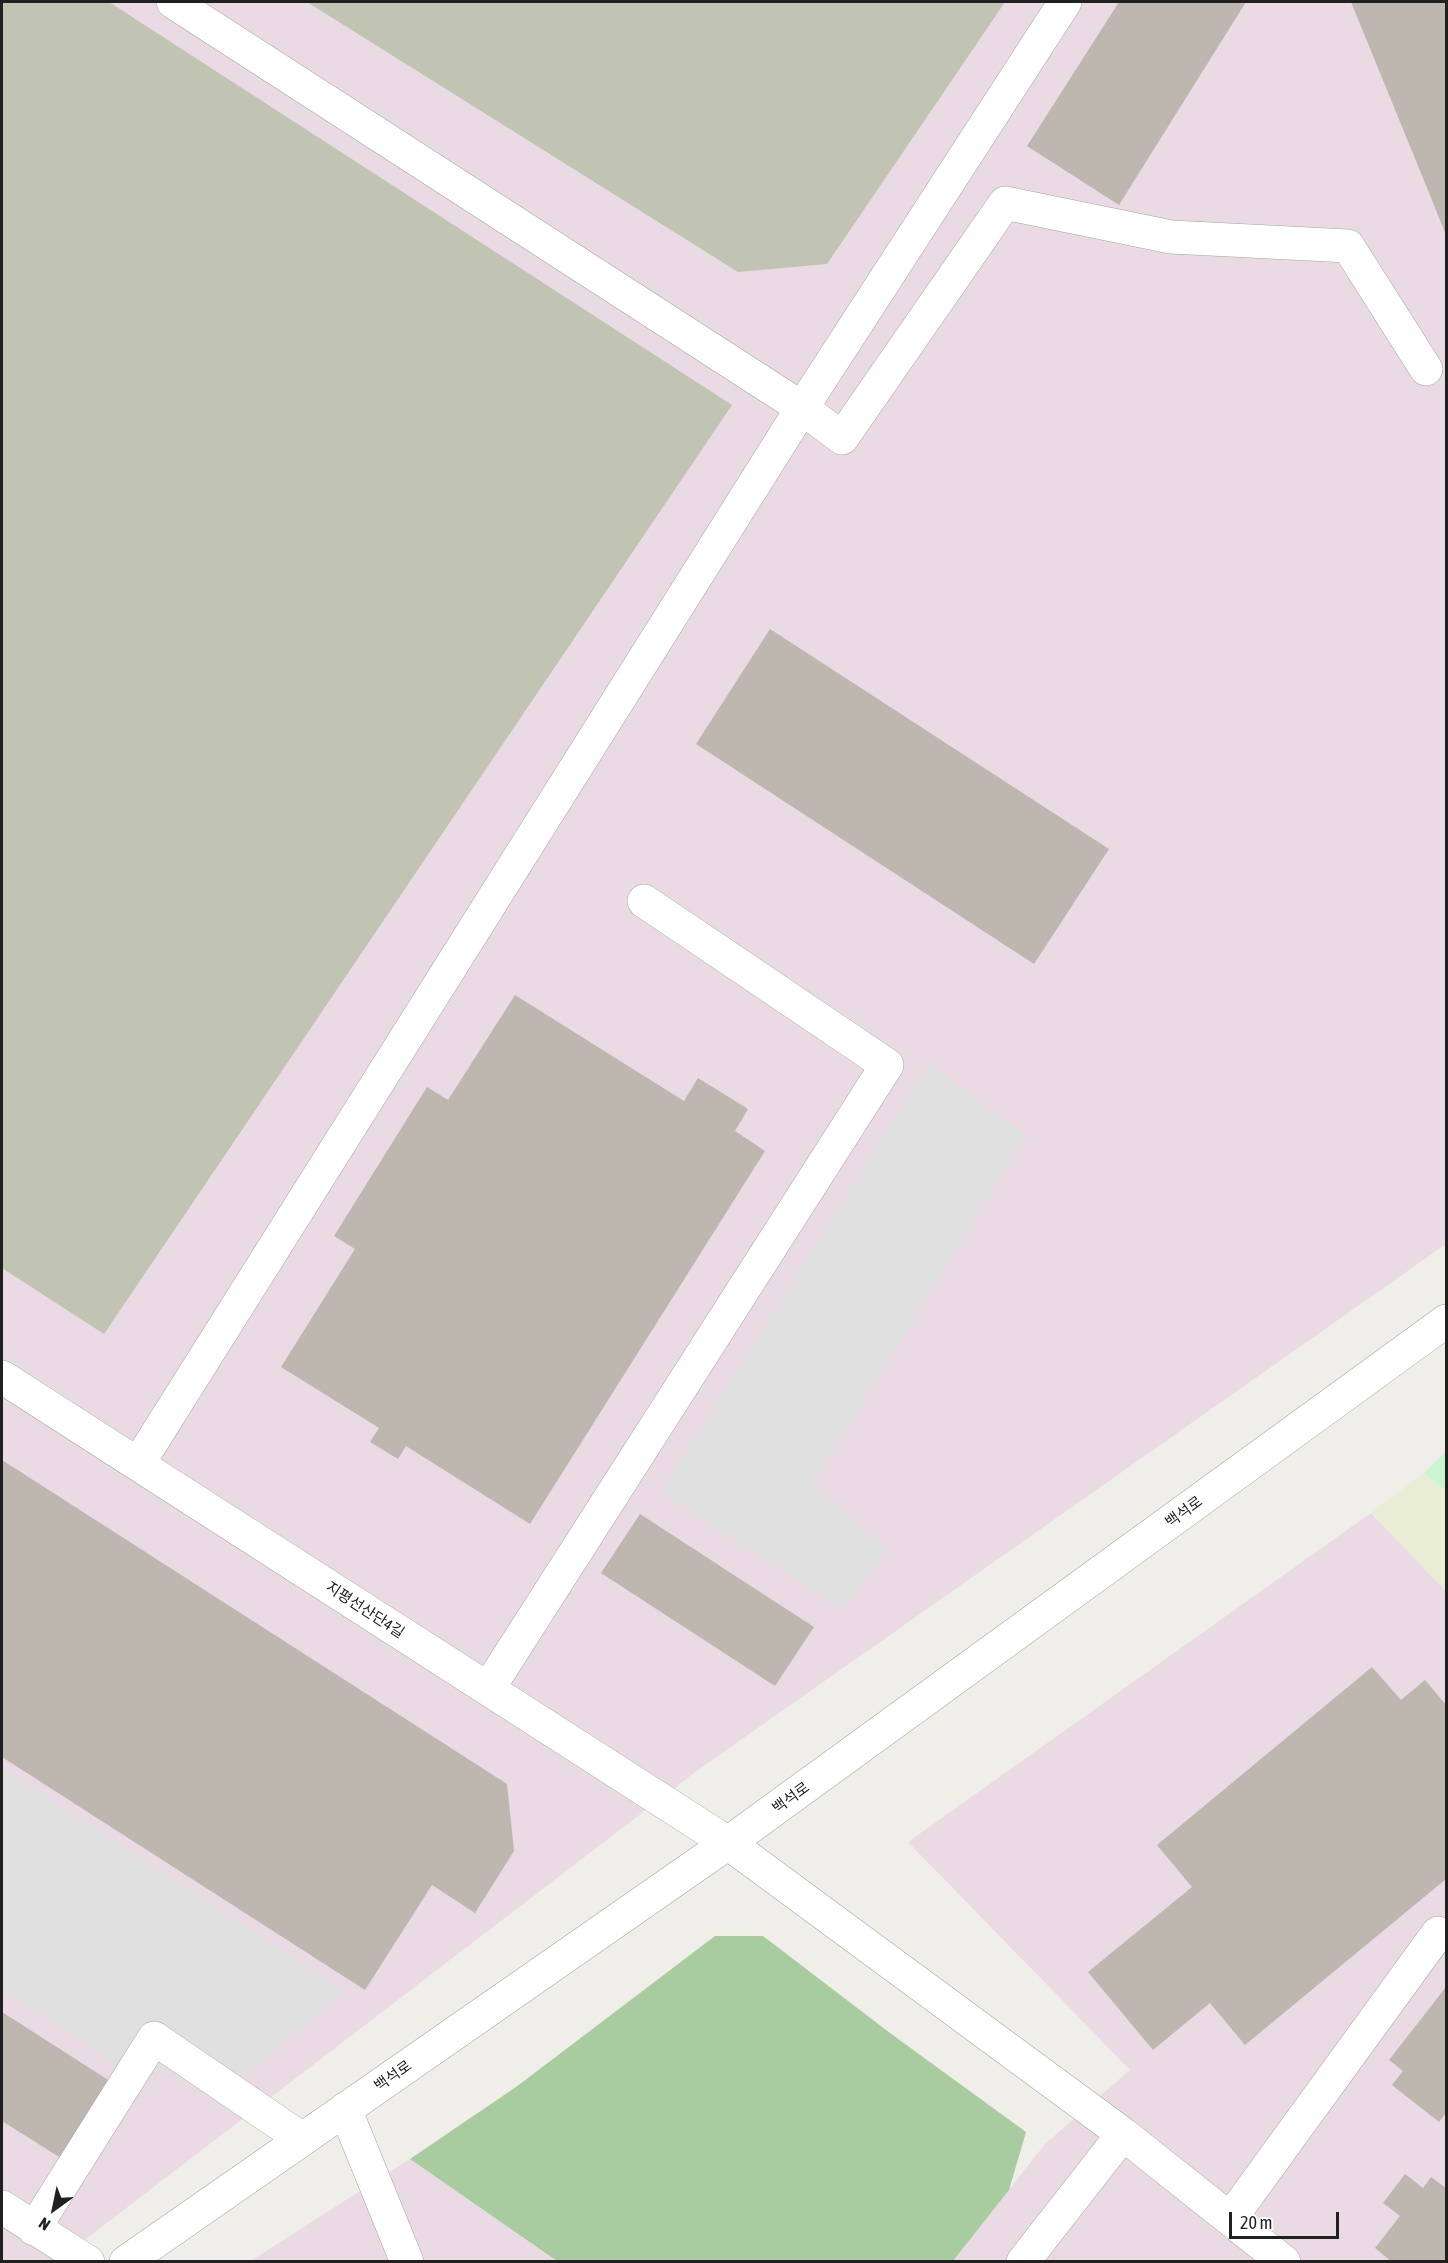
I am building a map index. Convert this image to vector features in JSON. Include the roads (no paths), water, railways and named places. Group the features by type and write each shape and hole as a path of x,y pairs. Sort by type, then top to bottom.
{"street":[{"path":"173,2 802,408 842,438 1005,203 1171,237 1348,246 1426,369"},
{"path":"138,1464 802,408 1065,2"},
{"path":"488,1689 887,1065 644,901"},
{"name":"백석로","path":"126,2262 728,1843 1446,1321"},
{"name":"지평선산단4길","path":"2,1377 728,1843 1123,2134 1284,2262"},
{"path":"1230,2219 1438,1934"},
{"path":"34,2229 154,2038 302,2139"},
{"path":"345,2109 407,2262"},
{"path":"1023,2262 1123,2134"},
{"path":"2,2207 88,2262"}]}
